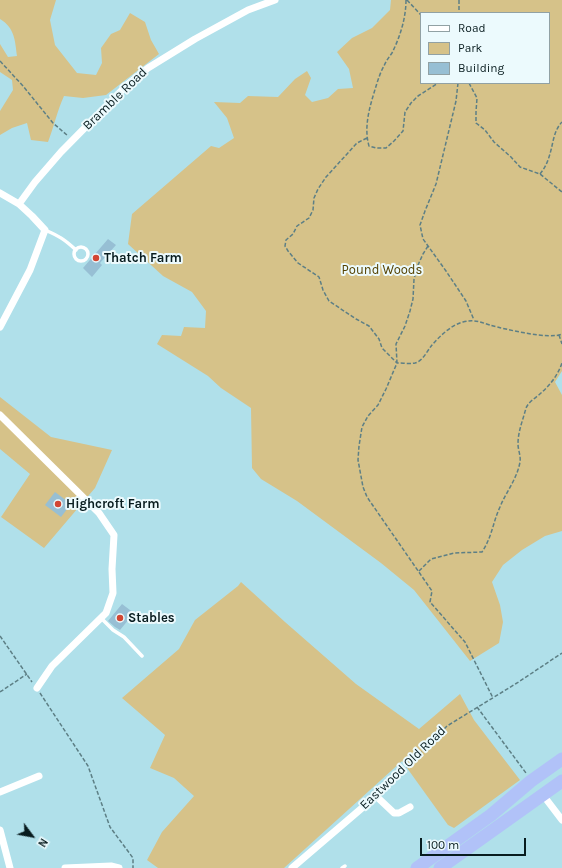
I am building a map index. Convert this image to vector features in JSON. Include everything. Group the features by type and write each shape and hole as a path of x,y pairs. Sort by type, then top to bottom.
{"highway":[{"path":"417,868 491,815 531,781 562,759"},
{"path":"440,868 562,781"}],"street":[{"name":"Bramble Road","path":"19,204 35,182 72,140 127,86 148,68 195,39 248,10 275,0"},
{"path":"0,193 19,204 45,230 30,270 0,327"},
{"path":"0,414 99,512 114,535 112,569 113,593 106,613 52,666 37,688"},
{"path":"0,792 39,776"},
{"path":"543,795 562,820"},
{"path":"376,796 394,813 400,813 410,807"},
{"name":"Eastwood Old Road","path":"292,868 376,796"},
{"path":"0,830 10,868"},
{"path":"65,868 111,866 120,868"}],"lane":[{"path":"45,230 68,242 76,250"},
{"path":"82,247 86,249 88,253 86,259 82,261 76,259 74,255 76,250 82,247"},
{"path":"101,618 113,630 124,637 142,656"}],"path":[{"path":"407,0 420,14"},
{"path":"407,0 402,30 383,67 373,97 367,121 367,138 369,146 386,148 394,141 403,132 405,112 411,103 418,96 436,84"},
{"path":"459,0 459,12"},
{"path":"0,61 23,86 53,123 72,140"},
{"path":"458,84 456,101 436,184 420,225 423,239 466,301 474,320"},
{"path":"469,84 477,98 476,123 485,130 494,142 520,167 540,174 562,192"},
{"path":"540,174 549,157 558,125 562,122"},
{"path":"367,138 358,143 326,177 314,198 313,210 309,218 297,226 293,234 286,240 285,246 298,263 319,276 323,290 330,301 369,326 379,339 382,348 397,363 416,362 424,356 443,334 455,325 474,320 491,326 546,336 562,334"},
{"path":"428,246 418,265 414,279 413,299 405,326 396,344 397,363 378,405 368,416 362,427 358,460 363,487 367,497 432,591 430,602 465,642 493,698"},
{"path":"559,335 562,344"},
{"path":"419,571 430,559 454,554 482,552 487,544 500,507 516,477 520,461 518,431 527,406 552,382 562,364"},
{"path":"0,636 37,688 88,766 110,827 133,858 133,868"},
{"name":"Eastwood Old Road","path":"376,796 447,726 517,683 562,653"},
{"path":"0,692 27,674"},
{"path":"477,707 531,781"}],"green space":[{"path":"0,0 56,0 50,20 55,45 77,73 96,75 102,63 101,48 111,34 120,30 130,13 145,22 151,40 159,54 106,95 83,98 64,96 48,142 31,140 27,123 12,128 0,135 0,111 13,90 12,80 0,72 0,44 8,57 17,56 15,40 9,26 0,19"},
{"name":"Pound Woods","path":"391,0 562,0 562,371 555,382 562,395 562,531 545,536 522,550 503,565 492,582 500,605 503,622 499,643 470,661 414,590 381,563 297,501 261,479 252,468 251,408 221,388 208,376 157,344 162,335 181,336 184,327 205,328 206,311 192,292 163,276 128,244 132,214 211,146 219,148 234,138 227,118 214,102 240,103 248,96 278,97 295,79 307,71 311,78 305,95 312,102 328,98 338,89 353,88 349,69 337,52 352,38 372,28 390,10"},
{"path":"0,397 51,437 112,450 95,488 44,548 1,517 30,474 0,449"},
{"path":"241,582 356,684 419,729 460,694 474,720 520,780 454,828 448,825 402,761 284,868 158,868 147,860 162,832 194,796 174,778 150,768 165,735 122,698 179,649 195,620"}],"building":[{"name":"Thatch Farm","path":"108,239 116,245 100,263 102,265 92,277 83,268"},
{"name":"Highcroft Farm","path":"55,492 71,504 61,517 45,505"},
{"name":"Stables","path":"122,604 134,613 120,630 108,621"}],"place":[{"name":"Thatch Farm","path":"96,258"},
{"name":"Highcroft Farm","path":"58,504"},
{"name":"Stables","path":"120,618"}]}
